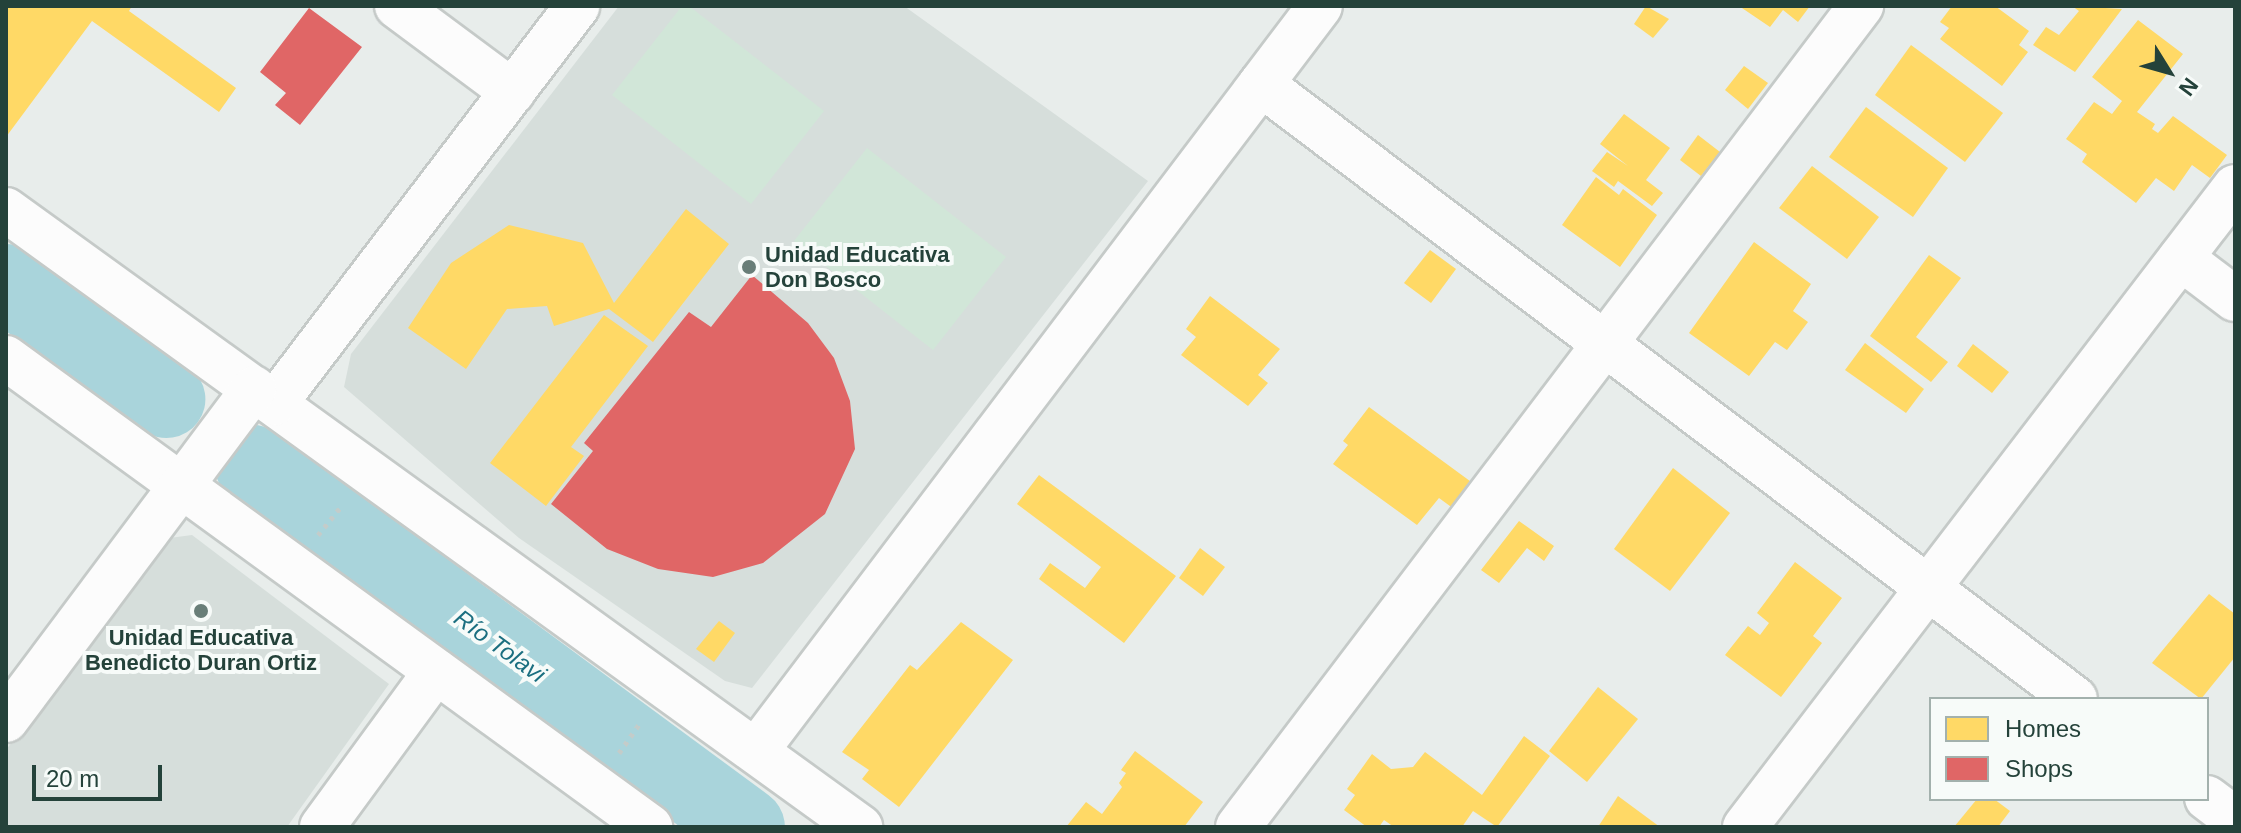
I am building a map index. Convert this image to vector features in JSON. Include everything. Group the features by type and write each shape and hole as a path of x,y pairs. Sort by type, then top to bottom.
{"street":[{"path":"397,6 513,92"},
{"path":"6,720 181,486 264,396 513,92 577,6"},
{"path":"756,751 1320,6"},
{"path":"1238,827 1861,6"},
{"path":"1261,84 2072,697"},
{"path":"1745,827 2235,187"},
{"path":"6,210 860,827"},
{"path":"2181,258 2235,299"},
{"path":"6,358 650,827"},
{"path":"322,827 436,671"},
{"path":"2209,800 2235,819"}],"path":[{"path":"319,534 341,506"},
{"path":"617,755 638,726"}],"shaded area":[{"name":"Unidad Educativa Don Bosco","path":"619,6 904,6 1148,181 752,688 725,681 519,538 344,387 351,354"},
{"name":"Unidad Educativa Benedicto Duran Ortiz","path":"192,535 389,684 287,827 6,827 6,750 162,539"}],"green space":[{"path":"682,6 689,6 824,111 751,204 612,95"},
{"path":"867,148 1006,257 933,350 794,241"}],"building: Homes":[{"path":"6,6 132,6 129,11 236,88 219,112 92,21 6,137"},
{"path":"1646,6 1669,19 1653,38 1634,24"},
{"path":"1739,6 1810,6 1798,22 1783,10 1770,27"},
{"path":"1952,6 1995,6 2029,31 2019,45 2028,52 2002,86 1940,39 1949,28 1940,22"},
{"path":"2072,6 2122,9 2075,72 2033,45 2046,27 2059,35 2079,11"},
{"path":"2138,20 2183,54 2137,112 2155,124 2152,129 2158,133 2173,116 2227,155 2210,178 2192,165 2174,191 2156,178 2136,203 2082,162 2087,154 2066,139 2094,102 2112,114 2122,101 2092,77"},
{"path":"1911,45 2003,113 1965,162 1875,95"},
{"path":"1744,66 1768,83 1748,109 1725,90"},
{"path":"1866,107 1948,168 1913,217 1829,157"},
{"path":"1624,114 1670,148 1646,180 1663,193 1652,206 1618,181 1614,187 1592,171 1607,152 1628,166 1600,144"},
{"path":"1698,135 1720,152 1701,176 1680,160"},
{"path":"1812,166 1879,217 1847,259 1779,208"},
{"path":"1596,177 1619,195 1623,189 1657,215 1620,267 1562,225"},
{"path":"686,209 729,244 653,342 609,309 554,326 547,306 507,309 466,369 408,328 451,263 509,225 583,243 614,303"},
{"path":"1754,242 1811,284 1793,311 1808,322 1787,350 1775,342 1749,376 1689,333"},
{"path":"1430,250 1456,269 1431,303 1404,283"},
{"path":"1929,255 1961,278 1916,337 1948,362 1931,382 1870,336"},
{"path":"1210,296 1280,349 1258,375 1268,383 1248,406 1181,355 1196,337 1186,329"},
{"path":"604,315 648,346 571,447 584,456 546,506 490,463"},
{"path":"1865,343 1924,389 1906,413 1845,370"},
{"path":"1973,344 2009,372 1992,393 1957,366"},
{"path":"1369,407 1474,484 1454,509 1439,498 1417,525 1333,464 1348,445 1343,441"},
{"path":"1673,468 1730,513 1670,591 1614,549"},
{"path":"1039,475 1176,576 1124,643 1039,579 1050,563 1085,588 1101,567 1017,504"},
{"path":"1519,521 1554,546 1544,561 1527,548 1499,583 1481,570"},
{"path":"1200,548 1225,567 1203,596 1179,578"},
{"path":"1795,562 1842,598 1813,636 1822,643 1781,697 1725,655 1748,626 1760,635 1769,623 1757,613"},
{"path":"2209,594 2235,614 2235,657 2203,697 2198,697 2152,663"},
{"path":"719,621 735,633 714,662 696,649"},
{"path":"961,622 1013,660 899,807 862,779 869,770 842,752 910,665 917,670"},
{"path":"1598,687 1638,719 1587,782 1549,751"},
{"path":"1524,736 1550,756 1497,827 1473,811 1462,827 1394,827 1384,820 1379,827 1367,827 1344,810 1355,795 1347,789 1372,754 1391,769 1413,767 1425,752 1482,795"},
{"path":"1135,751 1203,802 1184,827 1066,827 1086,802 1102,814 1122,787 1119,783 1126,773 1121,770"},
{"path":"1618,796 1660,827 1598,827"},
{"path":"1975,801 1997,801 2010,811 1998,827 1954,827"}],"building: Shops":[{"path":"309,8 362,47 300,125 275,105 286,93 260,72"},
{"path":"752,275 808,323 834,358 850,401 855,449 825,514 763,563 713,577 658,569 607,549 551,504 593,451 584,443 689,312 711,327"}],"waterway":[{"name":"Río Tolavi","path":"6,283 166,399"},
{"name":"Río Tolavi","path":"253,464 746,827"}],"place":[{"name":"Unidad Educativa Don Bosco","path":"749,267"},
{"name":"Unidad Educativa Benedicto Duran Ortiz","path":"201,611"}]}
